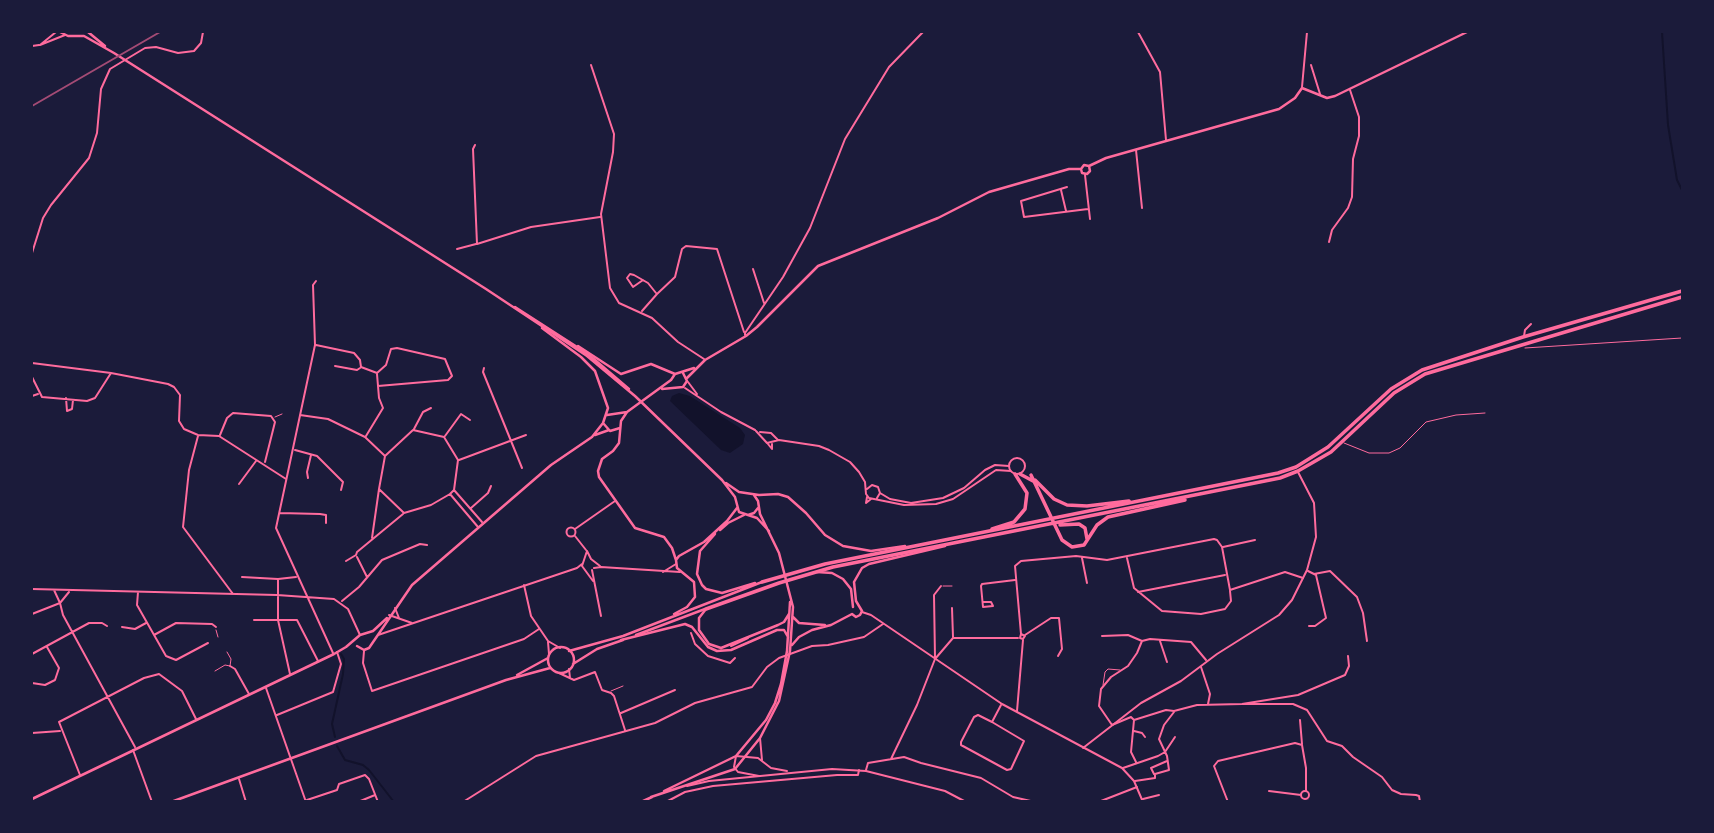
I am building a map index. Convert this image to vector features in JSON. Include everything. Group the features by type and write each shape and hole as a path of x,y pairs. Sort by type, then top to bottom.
{"highway":[{"path":"762,582 825,564 1261,478 1296,467 1328,447 1380,398 1404,380 1441,362 1682,294"},
{"path":"1031,475 1062,540 1078,548 1087,541 1097,524 1108,517 1279,478 1298,471 1324,457 1388,397 1425,373 1682,294"},
{"path":"1026,468 1054,499 1067,505 1139,502"},
{"path":"984,533 1014,522 1025,509 1027,493 1015,473"},
{"path":"1015,473 1034,483"},
{"path":"706,609 817,572 1211,493"},
{"path":"1027,529 1079,524 1085,528 1087,541"}],"main road":[{"path":"58,32 84,36 114,53 617,373 626,373 651,364 675,374 694,368 745,334 818,266 938,218 989,192 1069,169 1081,170 1085,174 1089,172 1089,166"},
{"path":"75,35 79,32"},
{"path":"88,32 114,53"},
{"path":"1081,170 1085,164 1089,166 1136,149 1279,109 1295,98 1302,88 1327,98 1467,32"},
{"path":"486,289 587,356 635,396"},
{"path":"346,648 389,615 412,585 482,523 551,466 592,437 603,424 608,408 603,389 590,365 532,320"},
{"path":"572,342 621,380 737,492 788,497 825,535 843,546 871,551 933,543"},
{"path":"658,389 683,387 694,368"},
{"path":"682,373 687,379"},
{"path":"645,627 692,603 694,582 680,572 672,548 660,534 635,528 599,477 598,471 602,459 613,451 619,440 621,421 627,412 671,380 675,374"},
{"path":"671,380 675,387"},
{"path":"607,415 627,412"},
{"path":"617,414 621,421"},
{"path":"603,424 619,440"},
{"path":"592,437 620,428"},
{"path":"722,480 737,508 757,519 769,531"},
{"path":"736,502 745,493"},
{"path":"652,797 735,769 760,738 779,701 793,617 782,565 754,495"},
{"path":"672,548 689,551 715,532 737,508"},
{"path":"758,508 754,513 728,523 705,543 700,551 698,569 702,585 713,592 722,593 762,582"},
{"path":"789,650 804,634 852,614 855,606 853,588 856,575 862,568 952,544"},
{"path":"689,551 699,559"},
{"path":"676,562 683,552"},
{"path":"687,575 698,569"},
{"path":"817,572 832,573 843,579 851,589 855,606 862,612 856,617 852,614"},
{"path":"506,680 560,648 569,651 590,646 762,582"},
{"path":"789,592 789,650"},
{"path":"706,609 698,624 705,640 715,646 733,647 752,635 784,622 790,610"},
{"path":"171,802 506,680 550,668 559,673 597,649 706,609"},
{"path":"32,799 346,648 369,648 389,615"},
{"path":"793,617 799,623 831,625"},
{"path":"621,640 685,624 692,627 713,650 733,647 777,630 784,630 788,637"},
{"path":"366,634 371,637 372,643"},
{"path":"356,640 357,646"},
{"path":"569,651 573,664"},
{"path":"549,656 550,668"},
{"path":"640,802 705,773 736,755 766,720 775,703 787,661"}],"street":[{"path":"40,45 58,32"},
{"path":"32,253 43,218 89,158 97,134 101,89 110,69 145,48 156,47 178,53 194,51 201,43 203,32"},
{"path":"745,334 783,277 810,228 845,139 889,67 923,32"},
{"path":"1138,32 1160,72 1166,141"},
{"path":"1302,88 1307,32"},
{"path":"32,46 65,35"},
{"path":"590,65 614,134 601,216 610,288 619,303 642,312 705,360"},
{"path":"1311,65 1321,91 1320,95"},
{"path":"1329,242 1332,230 1348,208 1352,197 1353,159 1359,136 1359,117 1350,89"},
{"path":"475,145 477,244"},
{"path":"1136,149 1142,208"},
{"path":"1085,174 1090,219"},
{"path":"1068,187 1028,197 1020,204 1024,217 1088,209"},
{"path":"1061,188 1066,212"},
{"path":"457,249 531,227 601,216"},
{"path":"642,312 675,277 682,249 686,246 717,249 745,334"},
{"path":"753,269 765,303"},
{"path":"643,280 657,294"},
{"path":"276,716 333,692 341,664 276,531 315,345 313,285 316,281"},
{"path":"1523,337 1531,324"},
{"path":"671,335 674,331"},
{"path":"315,345 354,354 360,360 361,367"},
{"path":"377,373 386,365 391,349 397,348 445,359 452,376 448,380 378,386"},
{"path":"32,363 111,373 174,387 178,390 181,401 181,426 198,435 219,436 287,480"},
{"path":"335,366 357,370 361,367"},
{"path":"361,367 377,373"},
{"path":"484,368 522,468"},
{"path":"32,377 42,397 92,400 111,373"},
{"path":"365,437 383,408 379,400 377,373"},
{"path":"687,379 700,397"},
{"path":"683,387 764,436 772,449 771,433 764,436"},
{"path":"32,396 39,394"},
{"path":"66,398 65,410 69,412 73,399"},
{"path":"372,539 384,456 413,430 423,412 431,408"},
{"path":"219,436 227,418 233,413 273,418 275,422 264,464"},
{"path":"444,437 461,414 470,420"},
{"path":"300,415 328,419 365,437 384,456"},
{"path":"346,561 404,513 432,505 454,490 458,460 444,437 413,430"},
{"path":"198,435 192,457 183,527 233,594"},
{"path":"458,460 526,435"},
{"path":"767,443 779,440 830,450 850,462 865,482 867,496 871,499 916,506 953,499 996,470 1015,473 1026,468 1025,462 1020,458 1013,459 1009,466"},
{"path":"294,450 317,456 343,482 341,490"},
{"path":"308,478 312,454"},
{"path":"239,484 257,460"},
{"path":"880,493 901,501 933,500 964,488 995,465 1009,466 1015,473"},
{"path":"1083,748 1141,703 1181,681 1279,615 1292,600 1307,570 1315,537 1314,503 1298,471"},
{"path":"865,482 878,487 880,493"},
{"path":"867,489 872,485"},
{"path":"470,508 488,493 491,486"},
{"path":"379,489 404,513"},
{"path":"454,490 482,523"},
{"path":"876,499 880,493"},
{"path":"450,494 478,527"},
{"path":"601,616 593,581 593,561 574,535 575,529 615,501"},
{"path":"279,513 326,515 327,523"},
{"path":"574,535 569,536 566,532 570,527 575,529"},
{"path":"1017,713 1022,637 1015,566 1017,563 1082,557 1107,560 1127,556 1214,539 1222,547 1230,605 1225,609 1201,614 1162,611 1137,592 1127,556"},
{"path":"1222,547 1255,540"},
{"path":"341,602 382,560 420,544 426,545"},
{"path":"583,566 587,551"},
{"path":"356,555 367,577"},
{"path":"1082,557 1087,583"},
{"path":"585,560 601,566"},
{"path":"662,572 676,562"},
{"path":"378,635 583,566"},
{"path":"583,566 593,581"},
{"path":"587,571 601,566 680,572"},
{"path":"1307,570 1317,578 1326,618 1309,626"},
{"path":"1314,574 1330,571 1357,597 1363,613 1367,641"},
{"path":"1230,590 1285,572 1303,578"},
{"path":"1137,592 1226,575"},
{"path":"242,577 297,577"},
{"path":"278,579 278,620 290,675"},
{"path":"983,602 982,584 1016,580"},
{"path":"524,585 531,616 548,641 560,648"},
{"path":"935,659 934,595 941,586"},
{"path":"32,589 306,596 341,602 348,608 360,635"},
{"path":"53,589 72,632 134,749 152,802"},
{"path":"32,614 60,603 69,590"},
{"path":"138,591 137,605 166,656 176,660 208,643"},
{"path":"395,608 400,618"},
{"path":"891,759 935,659 953,638 952,608"},
{"path":"862,612 871,615 1002,704 1122,768 1134,781 1143,800 1159,794"},
{"path":"389,615 413,623"},
{"path":"953,638 1022,637 1051,618 1059,618 1062,649 1058,656"},
{"path":"254,620 297,620 318,662"},
{"path":"32,654 89,623 102,623 107,626"},
{"path":"122,627 135,629 147,623"},
{"path":"153,635 176,623 212,624 216,627"},
{"path":"463,802 536,756 660,721 695,702 752,687 767,667 779,658 812,646 864,637 883,624"},
{"path":"364,650 363,663 372,691 524,639 539,629"},
{"path":"691,633 695,644 708,656 730,663 735,658"},
{"path":"1102,636 1128,635 1142,641 1150,639 1191,642 1207,661"},
{"path":"1160,640 1167,662"},
{"path":"548,641 549,656"},
{"path":"1112,725 1098,702 1103,684 1133,660 1142,641"},
{"path":"32,683 45,685 55,680 59,668 47,646"},
{"path":"733,647 735,658"},
{"path":"733,647 735,658"},
{"path":"1242,704 1298,695 1345,675 1349,666 1348,656"},
{"path":"230,666 235,669 249,695"},
{"path":"1201,666 1210,694 1208,704"},
{"path":"569,669 571,679"},
{"path":"559,673 571,679 595,672 602,690 614,696 625,731"},
{"path":"80,776 59,722 144,678 159,674 182,691 196,720"},
{"path":"266,687 306,801 337,790 337,785 368,776 378,802"},
{"path":"620,713 675,690"},
{"path":"992,722 1002,704"},
{"path":"1112,725 1131,717 1133,720 1166,710 1174,711 1197,705 1293,704 1311,714 1327,741 1342,746 1353,757 1382,776 1392,790 1419,796 1420,802"},
{"path":"1134,781 1154,778 1155,774 1169,770 1159,739 1164,725 1174,711"},
{"path":"978,715 992,722 1024,741 1011,769 1007,770 961,745 974,717 978,715"},
{"path":"1133,720 1131,752 1137,763"},
{"path":"1300,720 1306,791 1309,795 1305,800 1301,794"},
{"path":"1133,730 1145,737"},
{"path":"32,733 61,731"},
{"path":"1122,768 1165,752 1175,737"},
{"path":"760,738 762,761"},
{"path":"1228,802 1214,766 1218,761 1295,743 1302,745"},
{"path":"760,776 741,774 735,769 736,755 748,755 777,770 792,772"},
{"path":"866,771 868,763 904,757 981,778 1010,796 1035,802"},
{"path":"1155,774 1151,768 1167,761"},
{"path":"680,788 709,781 832,768 866,771 945,791 966,802"},
{"path":"666,802 685,792 713,786 858,775 859,770"},
{"path":"238,776 246,802"},
{"path":"1088,802 1137,787"},
{"path":"1269,791 1301,794 1306,791"},
{"path":"358,802 375,795"},
{"path":"1007,802 1010,796"}],"lane":[{"path":"1525,348 1682,338"},
{"path":"1342,442 1369,453 1389,453 1401,448 1426,422 1456,415 1485,413"},
{"path":"273,418 282,414"},
{"path":"941,586 953,586"},
{"path":"216,627 218,637"},
{"path":"215,671 225,665 230,666 226,652"},
{"path":"1103,684 1104,674 1108,669 1122,670"},
{"path":"609,692 623,686"},
{"path":"1305,800 1323,802"}],"shaded area":[{"path":"679,393 690,396 740,428 745,435 743,444 730,453 721,450 670,401 672,396"}],"waterway":[{"path":"1662,32 1668,125 1677,180 1682,190"},
{"path":"335,737 332,724 343,674 344,659 341,654"},
{"path":"337,746 345,760 363,765 369,770 394,802"}],"railway":[{"path":"32,106 160,32"}]}
